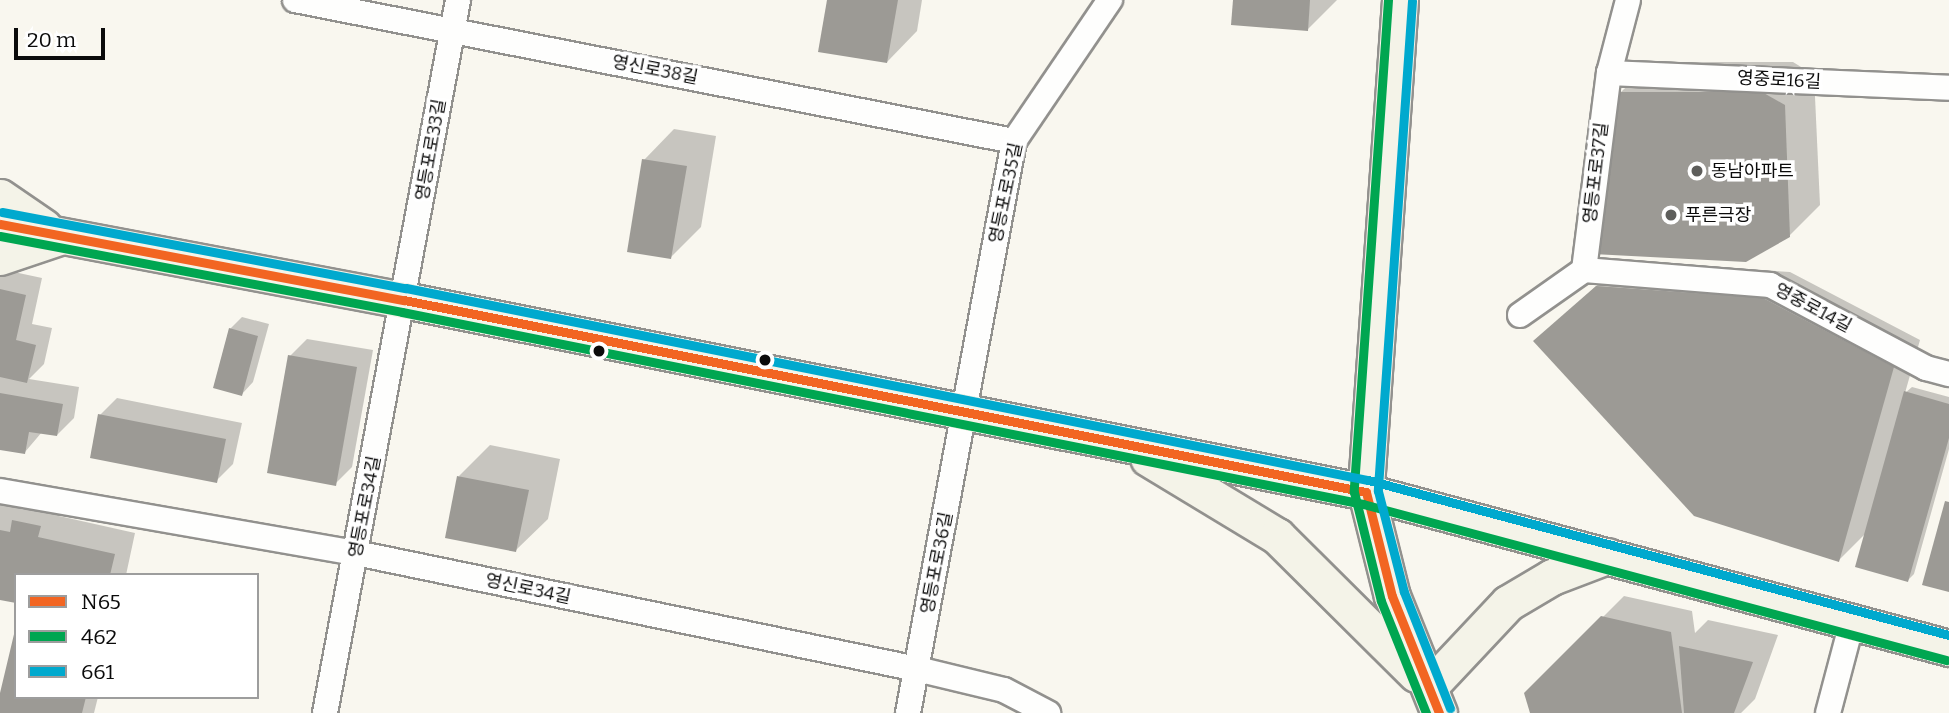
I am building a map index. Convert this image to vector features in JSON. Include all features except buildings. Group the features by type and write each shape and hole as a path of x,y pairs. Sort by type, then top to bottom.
{"main road":[{"path":"1400,0 1366,492 1392,596 1434,700"},
{"path":"0,197 59,237"},
{"path":"0,224 404,300 1366,492 1949,648"},
{"path":"0,257 59,237"},
{"path":"1130,446 1277,536 1434,700"},
{"path":"1434,700 1508,603 1552,577 1607,556"}],"street":[{"name":"영신로38길","path":"295,0 1014,141"},
{"name":"영등포로33길","path":"404,300 458,0"},
{"name":"영등포로35길","path":"965,412 1014,141 1110,0"},
{"name":"영등포로37길","path":"1584,270 1609,73 1628,0"},
{"name":"영중로16길","path":"1609,73 1949,88"},
{"path":"1520,315 1584,270"},
{"name":"영중로14길","path":"1584,270 1770,285 1926,368 1949,374"},
{"name":"영등포로34길","path":"325,713 404,300"},
{"name":"영등포로36길","path":"908,713 965,412"},
{"name":"영신로34길","path":"0,491 356,553 917,669 1004,690 1048,713"},
{"path":"1828,713 1852,622"}],"transit line":[{"name":"462","path":"1388,0 1354,492 1381,601 1426,713"},
{"name":"661","path":"1412,1 1378,491 1404,592 1450,708"},
{"name":"661","path":"2,212 406,288 1368,480 1949,635"},
{"name":"N65","path":"0,224 404,300 1366,492"},
{"name":"462","path":"0,236 402,312 1363,504 1946,660"},
{"name":"N65","path":"1366,492 1392,596 1439,713"}],"place":[{"name":"동남아파트","path":"1697,171"},
{"name":"푸른극장","path":"1671,215"}]}
